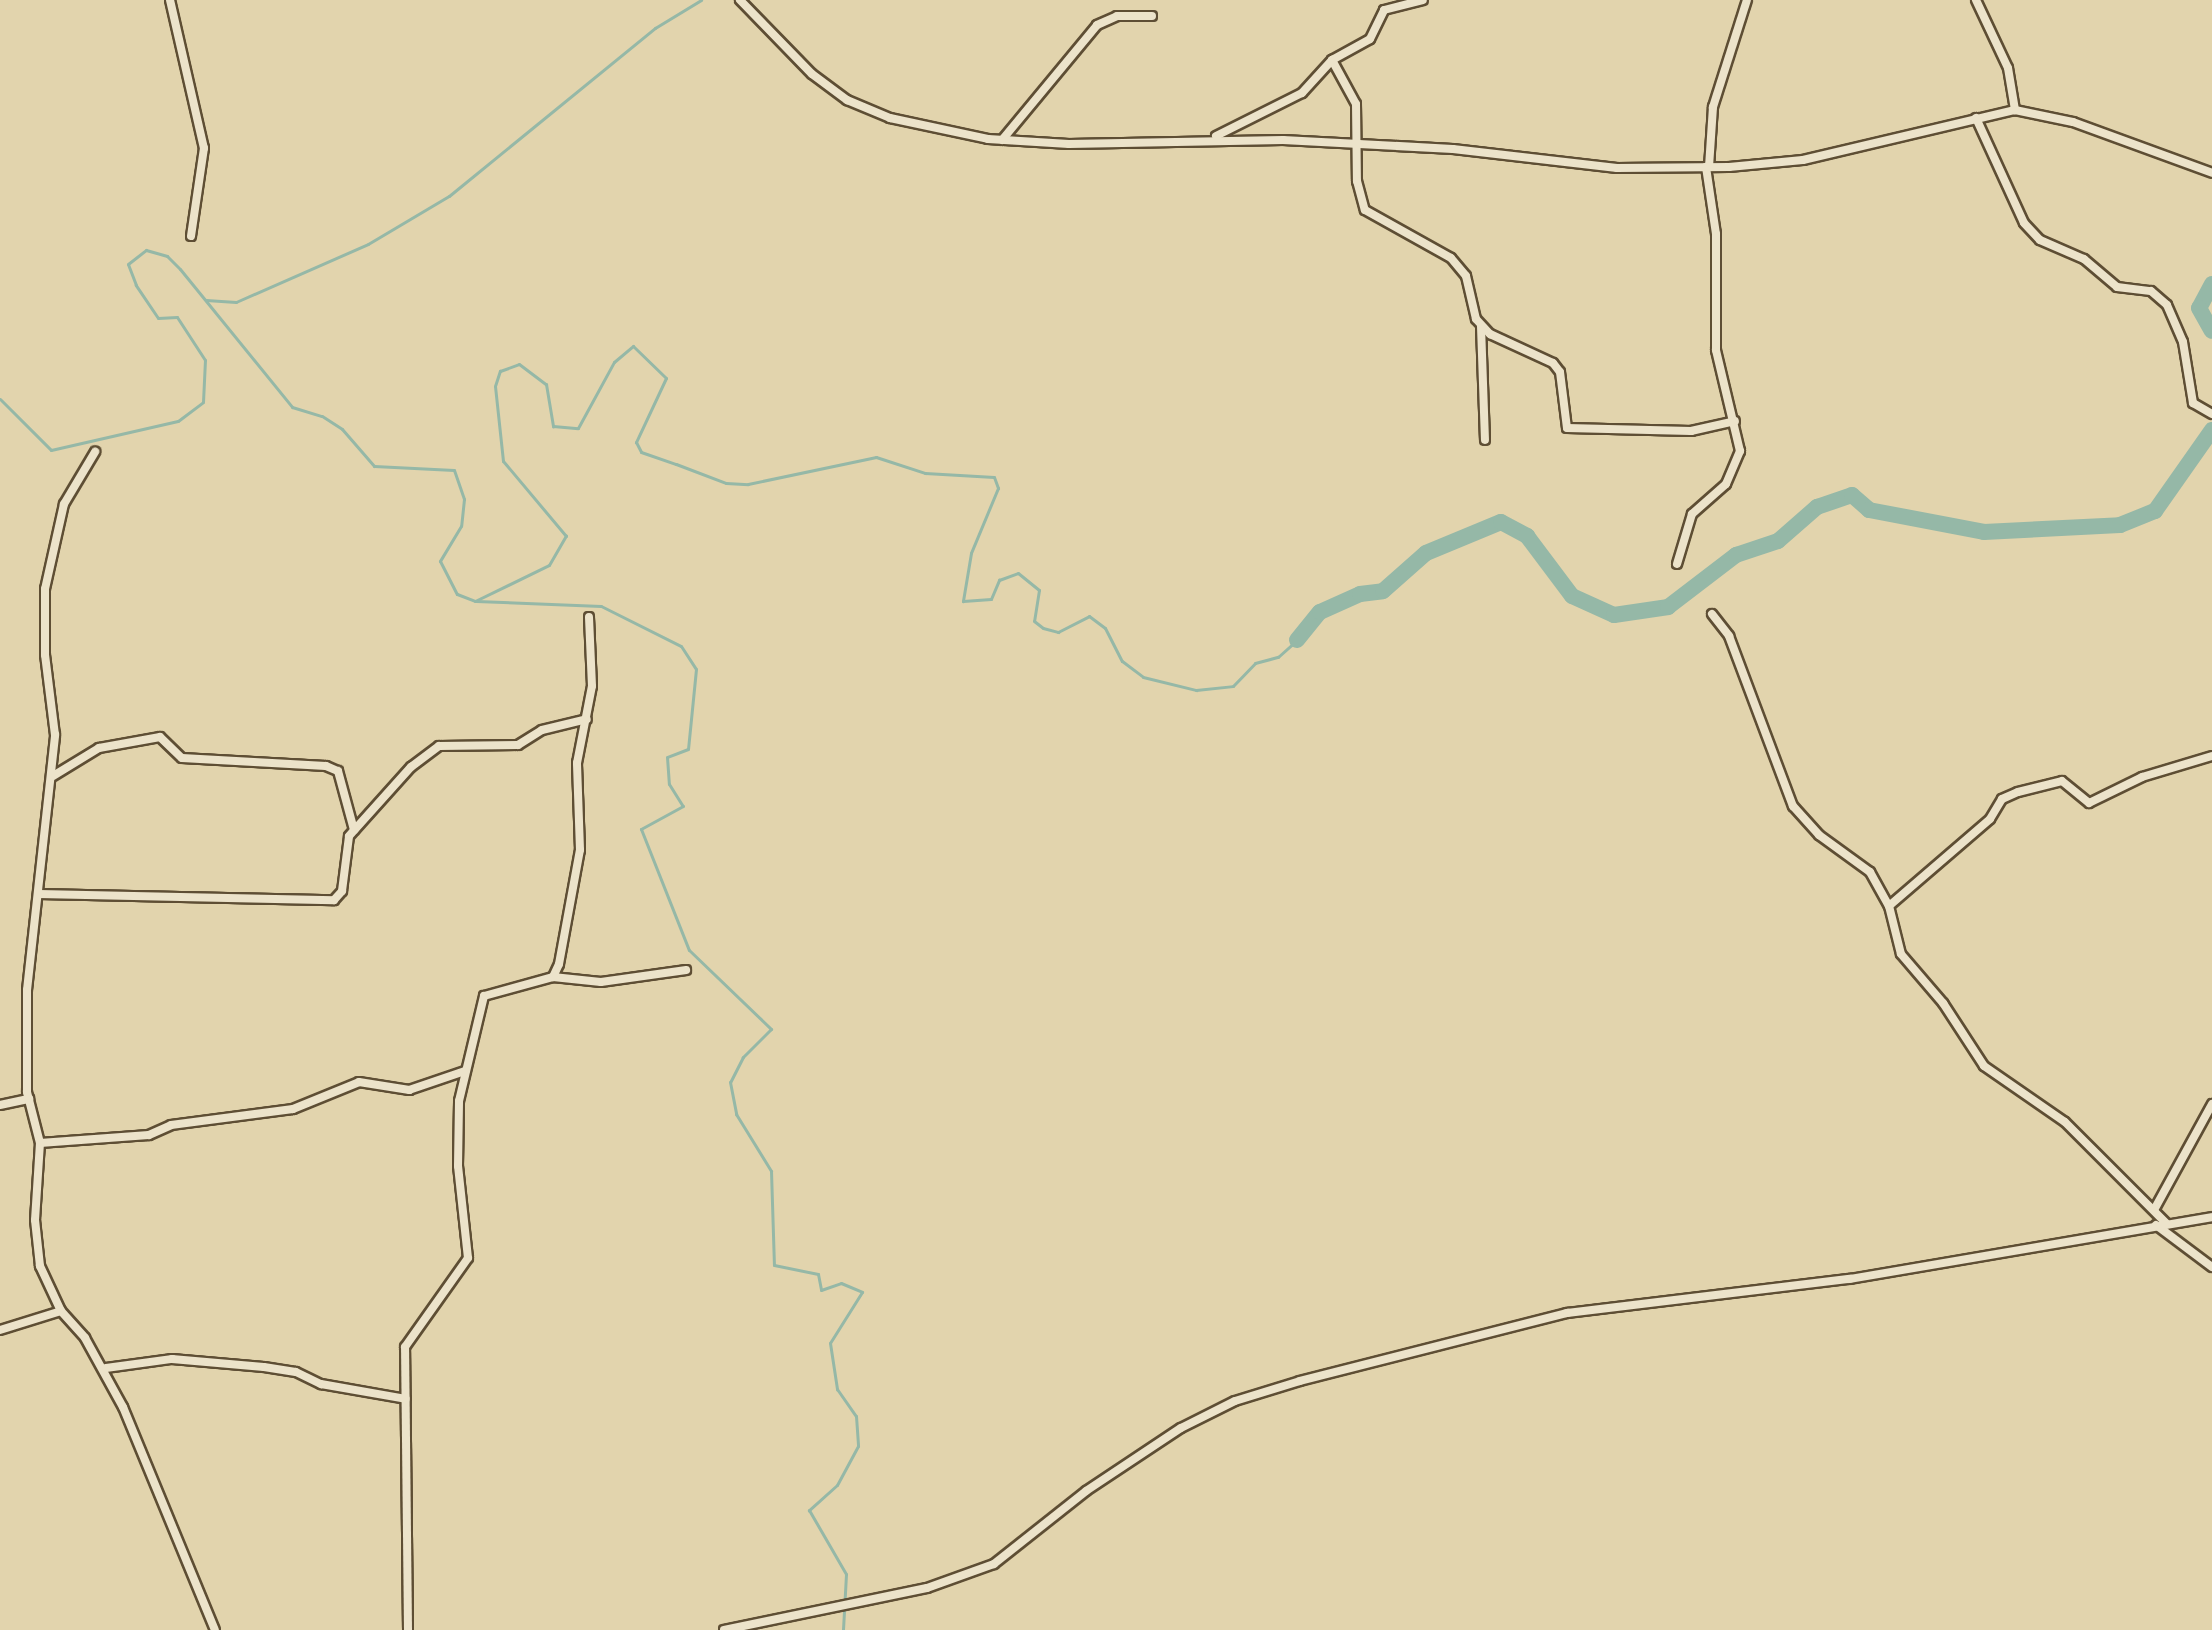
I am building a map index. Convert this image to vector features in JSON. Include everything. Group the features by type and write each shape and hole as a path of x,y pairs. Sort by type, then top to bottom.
{"street":[{"path":"170,0 204,148 191,236"},
{"path":"740,0 812,74 847,100 890,118 1002,140 1069,144 1211,139 1453,149 1617,168 1707,167 1803,160 2015,110 2073,122 2212,173"},
{"path":"1211,139 1288,102 1332,60 1370,39 1384,10 1423,0"},
{"path":"1677,564 1692,514 1726,484 1740,451 1716,350 1716,234 1707,167 1713,107 1747,0"},
{"path":"1976,0 2008,68 2015,110"},
{"path":"1002,140 1097,25 1117,16 1152,16"},
{"path":"1332,60 1354,96 1356,146 1365,210 1451,258 1466,276 1472,309 1481,326 1485,440"},
{"path":"1976,118 2024,223 2040,240 2084,259 2117,287 2151,291 2167,305 2186,350 2193,403 2212,414"},
{"path":"1481,326 1553,363 1560,372 1564,424 1573,431 1645,427 1691,431 1735,421"},
{"path":"95,452 64,504 45,589 53,776 27,990 29,1099 40,1143 35,1186 40,1266 61,1311 106,1368 215,1630"},
{"path":"1712,614 1729,636 1793,806 1819,835 1870,872 1889,906 1901,954 1943,1003 1984,1066 2065,1122 2167,1224"},
{"path":"553,977 580,850 577,763 587,719 593,652 589,617"},
{"path":"39,894 334,900 342,891 346,845 354,830 411,767 439,746 518,745 561,723 587,719"},
{"path":"53,776 99,748 160,737 182,758 335,769 354,830"},
{"path":"1889,906 1990,819 2002,799 2040,783 2062,781 2089,803 2142,777 2212,756"},
{"path":"408,1630 408,1337 435,1308 468,1258 457,1155 465,1071 484,996 553,977 601,982 686,970"},
{"path":"40,1143 149,1135 171,1125 293,1109 359,1082 409,1090 465,1071"},
{"path":"0,1105 29,1099"},
{"path":"2154,1210 2212,1104"},
{"path":"724,1630 927,1588 994,1564 1086,1491 1181,1428 1235,1401 1300,1381 1567,1313 1850,1279 2212,1217"},
{"path":"2156,1225 2212,1267"},
{"path":"0,1330 61,1311"},
{"path":"106,1368 172,1359 264,1367 296,1372 321,1384 406,1399"}],"waterway":[{"path":"206,300 236,302 368,244 449,196 655,28 701,0"},
{"path":"0,399 51,450 178,421 203,402 205,360 177,317 158,318 136,285 128,264 146,250 167,256 180,269 292,407 322,416 342,429 374,466 454,470 464,499 461,526 440,561 457,594 475,601 549,565 566,536 503,461 495,386 500,371 519,364 546,384 553,426 578,428 614,362 633,346 666,378 636,442 641,452 726,483 748,484 876,457 925,473 994,477 998,488 971,553 963,601 991,599 999,580 1018,573 1039,590 1034,621 1043,628 1058,632 1089,616 1105,628 1122,661 1143,677 1196,690 1233,686 1255,663 1278,657 1297,640"},
{"path":"2212,284 2199,308 2212,331"},
{"path":"1297,640 1320,612 1360,594 1383,591 1426,553 1501,522 1527,536 1572,596 1614,615 1668,607 1736,555 1778,541 1817,507 1852,495 1869,510 1984,532 2120,525 2155,511 2212,430"},
{"path":"476,601 601,606 681,646 696,669 688,749 667,757 669,784 683,806 641,829 689,950 771,1029 743,1057 730,1082 736,1114 771,1171 774,1265 818,1274 821,1290 841,1283 862,1292 830,1343 837,1389 856,1416 858,1446 837,1485 809,1510 846,1574 843,1630"}]}
